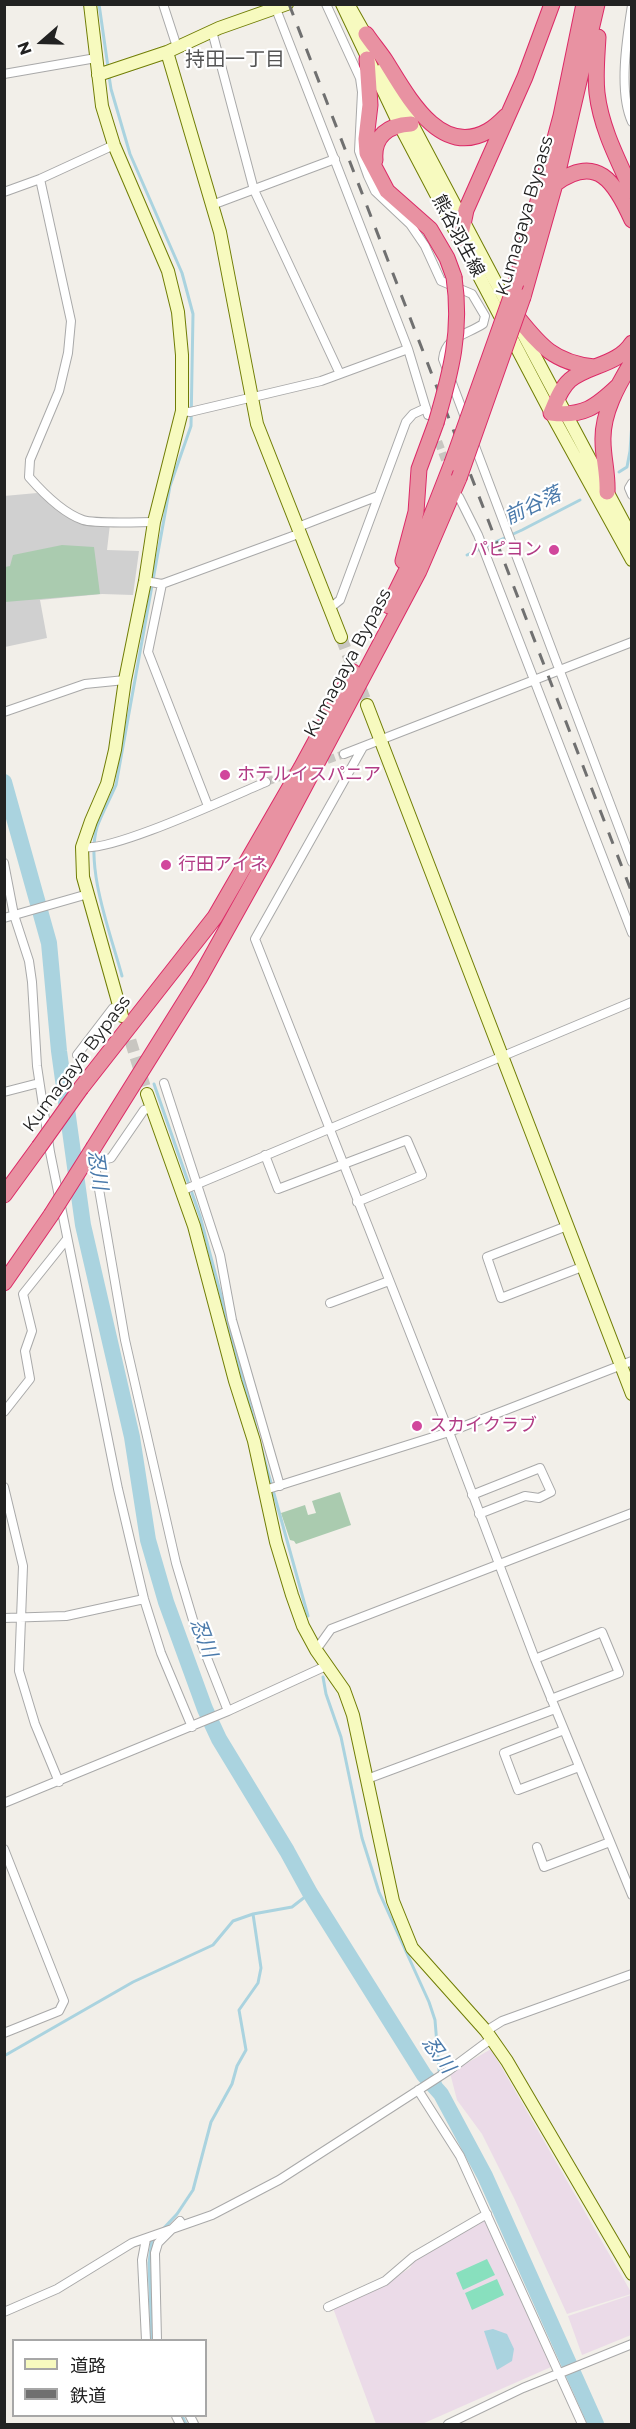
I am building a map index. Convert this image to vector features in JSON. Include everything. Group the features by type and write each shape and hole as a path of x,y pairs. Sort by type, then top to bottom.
{"highway":[{"path":"460,239 466,210 504,128 506,116 525,77 552,4"},
{"name":"Kumagaya Bypass","path":"4,1195 81,1088 214,917 301,768 386,612 423,537 516,283 561,116 584,4"},
{"name":"Kumagaya Bypass","path":"4,1283 51,1215 199,979 267,857 419,571 459,478 523,297 555,184 597,4"},
{"path":"604,4 598,37 598,94 611,145 632,191"},
{"path":"366,34 385,60 400,87 425,118 441,131 459,137 476,136 489,131 506,116"},
{"path":"367,59 370,105 366,138 367,153 387,190 430,229 447,258 454,277 458,305 458,329 446,387 430,415 419,469 413,532 386,612"},
{"path":"376,172 374,153 376,141 385,130 405,124"},
{"path":"555,184 578,171 600,173 608,180 624,203 632,220"},
{"path":"510,308 554,356 569,364 596,368"},
{"path":"618,386 600,404 588,410 558,414 557,399 564,386 572,378 610,362 632,343"},
{"path":"607,492 608,476 603,439 606,419 618,386 632,362"}],"street":[{"path":"90,4 96,58 103,73 102,106 114,145 168,271 174,292 182,355 182,411 154,522 146,581 125,681 115,750 107,784 91,821 88,848 82,869 121,1011"},
{"path":"163,4 172,49 228,266 257,424 341,637"},
{"path":"326,4 360,78 362,92 359,151 375,191 410,224 425,246 441,281 472,294 485,316 483,324 448,342 443,359 632,862"},
{"name":"熊谷羽生線","path":"342,4 367,59 465,222 557,399"},
{"name":"熊谷羽生線","path":"348,4 366,34 405,124 460,239 558,414 632,560"},
{"path":"632,5 625,58 627,96 632,122"},
{"path":"103,73 281,7 430,415 413,414 406,422 340,600 330,608"},
{"path":"212,31 254,190 340,374"},
{"path":"4,74 96,58"},
{"path":"4,192 40,179 114,145"},
{"path":"212,205 335,159"},
{"path":"40,179 71,321 68,353 59,391 30,460 29,477 64,509 84,521 154,522"},
{"path":"182,411 190,412 251,399 340,374 408,350"},
{"name":"熊谷羽生線","path":"558,414 607,492 632,538"},
{"path":"632,483 629,488 632,495"},
{"path":"146,581 161,584 300,530 378,496"},
{"path":"459,497 478,535 632,933"},
{"path":"161,584 148,652 208,806"},
{"path":"344,754 632,642"},
{"path":"5,711 85,684 125,681"},
{"path":"367,705 582,1266 626,1363 632,1394"},
{"path":"363,747 255,939 449,1432 535,1659 632,1895"},
{"path":"88,848 135,836 266,782"},
{"path":"4,863 13,915 29,961 39,1083 67,1239 118,1489 144,1599 161,1653 192,1727"},
{"path":"13,915 88,894"},
{"path":"189,1188 632,1002"},
{"path":"77,1055 113,1008 121,1011"},
{"path":"4,1092 39,1083"},
{"path":"164,1083 189,1188 195,1227 272,1488 276,1542 303,1626 316,1650 344,1690 353,1714 393,1900 412,1948 488,2035 524,2089 632,2274"},
{"path":"147,1094 189,1188"},
{"path":"152,1108 144,1110 111,1158 98,1161 95,1166 125,1341 176,1563 196,1630 228,1711"},
{"path":"265,1155 278,1189 407,1140 422,1175 357,1202"},
{"path":"567,1226 487,1257 501,1298 582,1266"},
{"path":"4,1412 30,1379 25,1350 32,1331 23,1294 67,1239"},
{"path":"330,1303 389,1281"},
{"path":"272,1488 449,1432 626,1363"},
{"path":"472,1495 540,1468 550,1492 539,1498 525,1496 479,1514"},
{"path":"4,1486 22,1566 19,1671 34,1724 59,1782"},
{"path":"316,1650 330,1629 632,1513"},
{"path":"4,1617 66,1616 144,1599"},
{"path":"535,1659 602,1632 619,1673 551,1699"},
{"path":"4,1803 192,1727 327,1666"},
{"path":"367,1779 555,1709"},
{"path":"564,1730 504,1753 518,1790 579,1767"},
{"path":"537,1847 544,1867 610,1842"},
{"path":"4,1849 64,2001 59,2011 4,2033"},
{"path":"4,2312 57,2289 132,2243 212,2215 279,2180 448,2071 502,2021 632,1974"},
{"path":"420,2089 460,2156 562,2371 582,2424"},
{"path":"328,2307 385,2281 413,2257 487,2214"},
{"path":"157,2339 155,2253 158,2243 180,2221"},
{"path":"146,2239 142,2260 146,2339"},
{"path":"448,2424 562,2371 632,2344"}],"shaded area":[{"path":"37,493 77,522 110,524 107,550 139,551 133,595 102,594 40,600 47,638 5,647 4,496"},
{"path":"491,2049 631,2294 567,2314 482,2134 457,2100 450,2073"},
{"path":"485,2220 551,2367 422,2424 376,2424 333,2308 379,2288 410,2268 415,2259"},
{"path":"631,2295 631,2335 582,2355 568,2316"}],"green space":[{"path":"62,545 94,547 100,594 5,602 5,567 10,566 13,555"},
{"path":"340,1492 351,1525 296,1544 290,1540 281,1513 305,1505 308,1515 316,1513 312,1501"},
{"path":"487,2259 495,2275 463,2290 456,2273"},
{"path":"497,2279 504,2295 472,2310 465,2293"}],"water":[{"path":"493,2329 507,2334 514,2349 512,2361 497,2370 484,2331"}],"waterway":[{"path":"99,4 108,67"},
{"path":"109,76 130,154 182,273 193,314 191,426 170,486 116,785 101,816 94,843 94,862 101,902 122,976"},
{"name":"前谷落","path":"619,472 627,467 632,422"},
{"name":"前谷落","path":"467,555 580,500"},
{"name":"忍川","path":"4,782 49,943 59,1051 83,1225 132,1437 148,1540 166,1602 205,1709 219,1739 310,1893 424,2075 441,2094 485,2176 596,2424"},
{"path":"154,1084 200,1216 257,1432"},
{"path":"261,1447 308,1616"},
{"path":"323,1677 326,1694 341,1737 362,1838 379,1892 435,2020 441,2094"},
{"path":"4,2056 133,1982 213,1945 233,1921 253,1914 292,1907 310,1893"},
{"path":"163,2229 177,2214 193,2190 211,2122 232,2084 237,2066 246,2050 239,2010 258,1983 261,1968 253,1914"},
{"path":"152,2240 149,2263 152,2339"},
{"path":"182,2417 186,2424"}],"tunnel":[{"path":"434,430 448,468"},
{"path":"341,637 367,705"},
{"path":"316,764 344,754"},
{"path":"266,782 299,770"},
{"path":"125,1023 147,1094"}],"railway":[{"path":"289,4 632,893"}],"place":[{"name":"パピヨン","path":"554,550"},
{"name":"ホテルイスパニア","path":"225,775"},
{"name":"行田アイネ","path":"166,865"},
{"name":"スカイクラブ","path":"417,1426"}],"district":[{"name":"持田一丁目","path":"235,60"}]}
